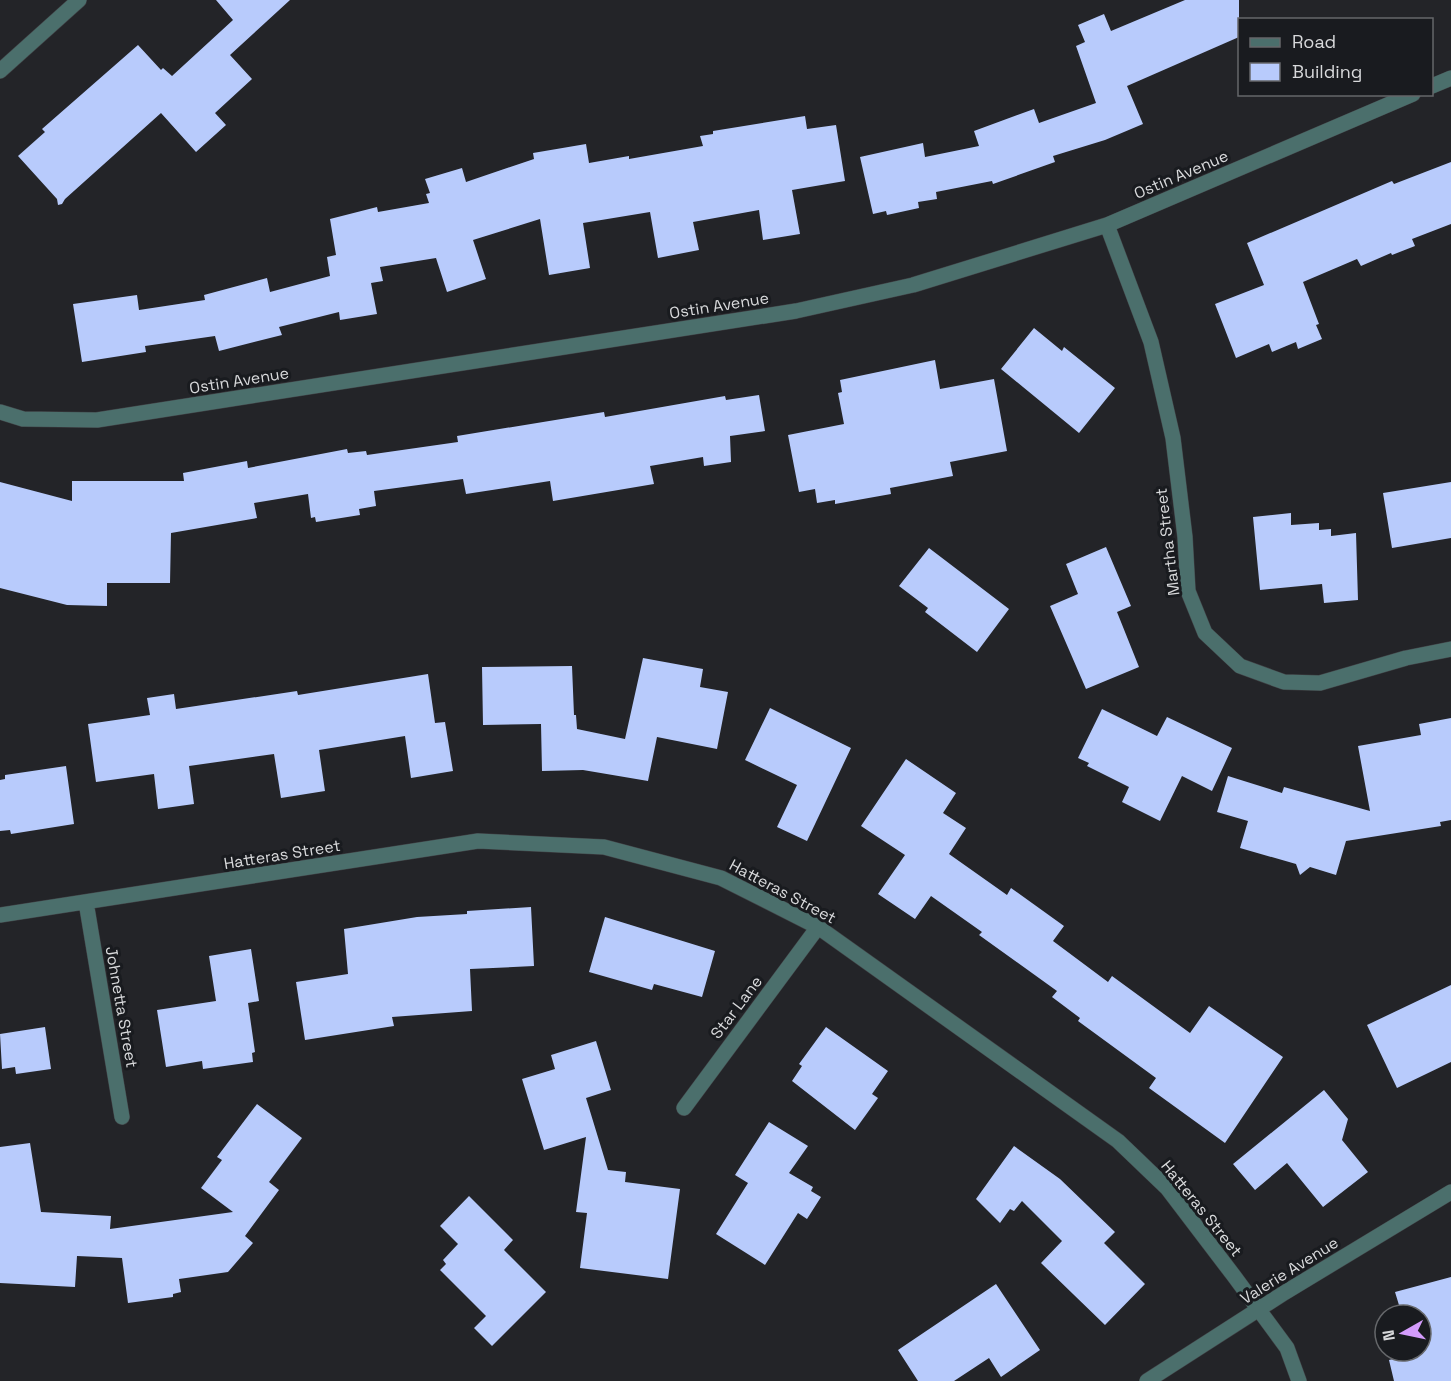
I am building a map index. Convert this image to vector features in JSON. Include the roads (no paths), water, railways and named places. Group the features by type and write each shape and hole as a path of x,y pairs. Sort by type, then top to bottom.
{"street":[{"path":"0,71 79,0"},
{"path":"1433,85 1451,78"},
{"name":"Ostin Avenue","path":"0,412 23,419 97,420 796,311 913,285 1107,225 1408,96"},
{"name":"Martha Street","path":"1107,225 1150,342 1173,438 1185,537 1188,591 1205,633 1240,666 1284,682 1320,683 1406,658 1451,649"},
{"name":"Hatteras Street","path":"0,915 478,841 604,848 721,878 818,927 1118,1141 1167,1188 1287,1348 1299,1381"},
{"name":"Johnetta Street","path":"86,902 122,1117"},
{"name":"Star Lane","path":"684,1108 818,927"},
{"name":"Valerie Avenue","path":"1147,1381 1451,1192"}]}
